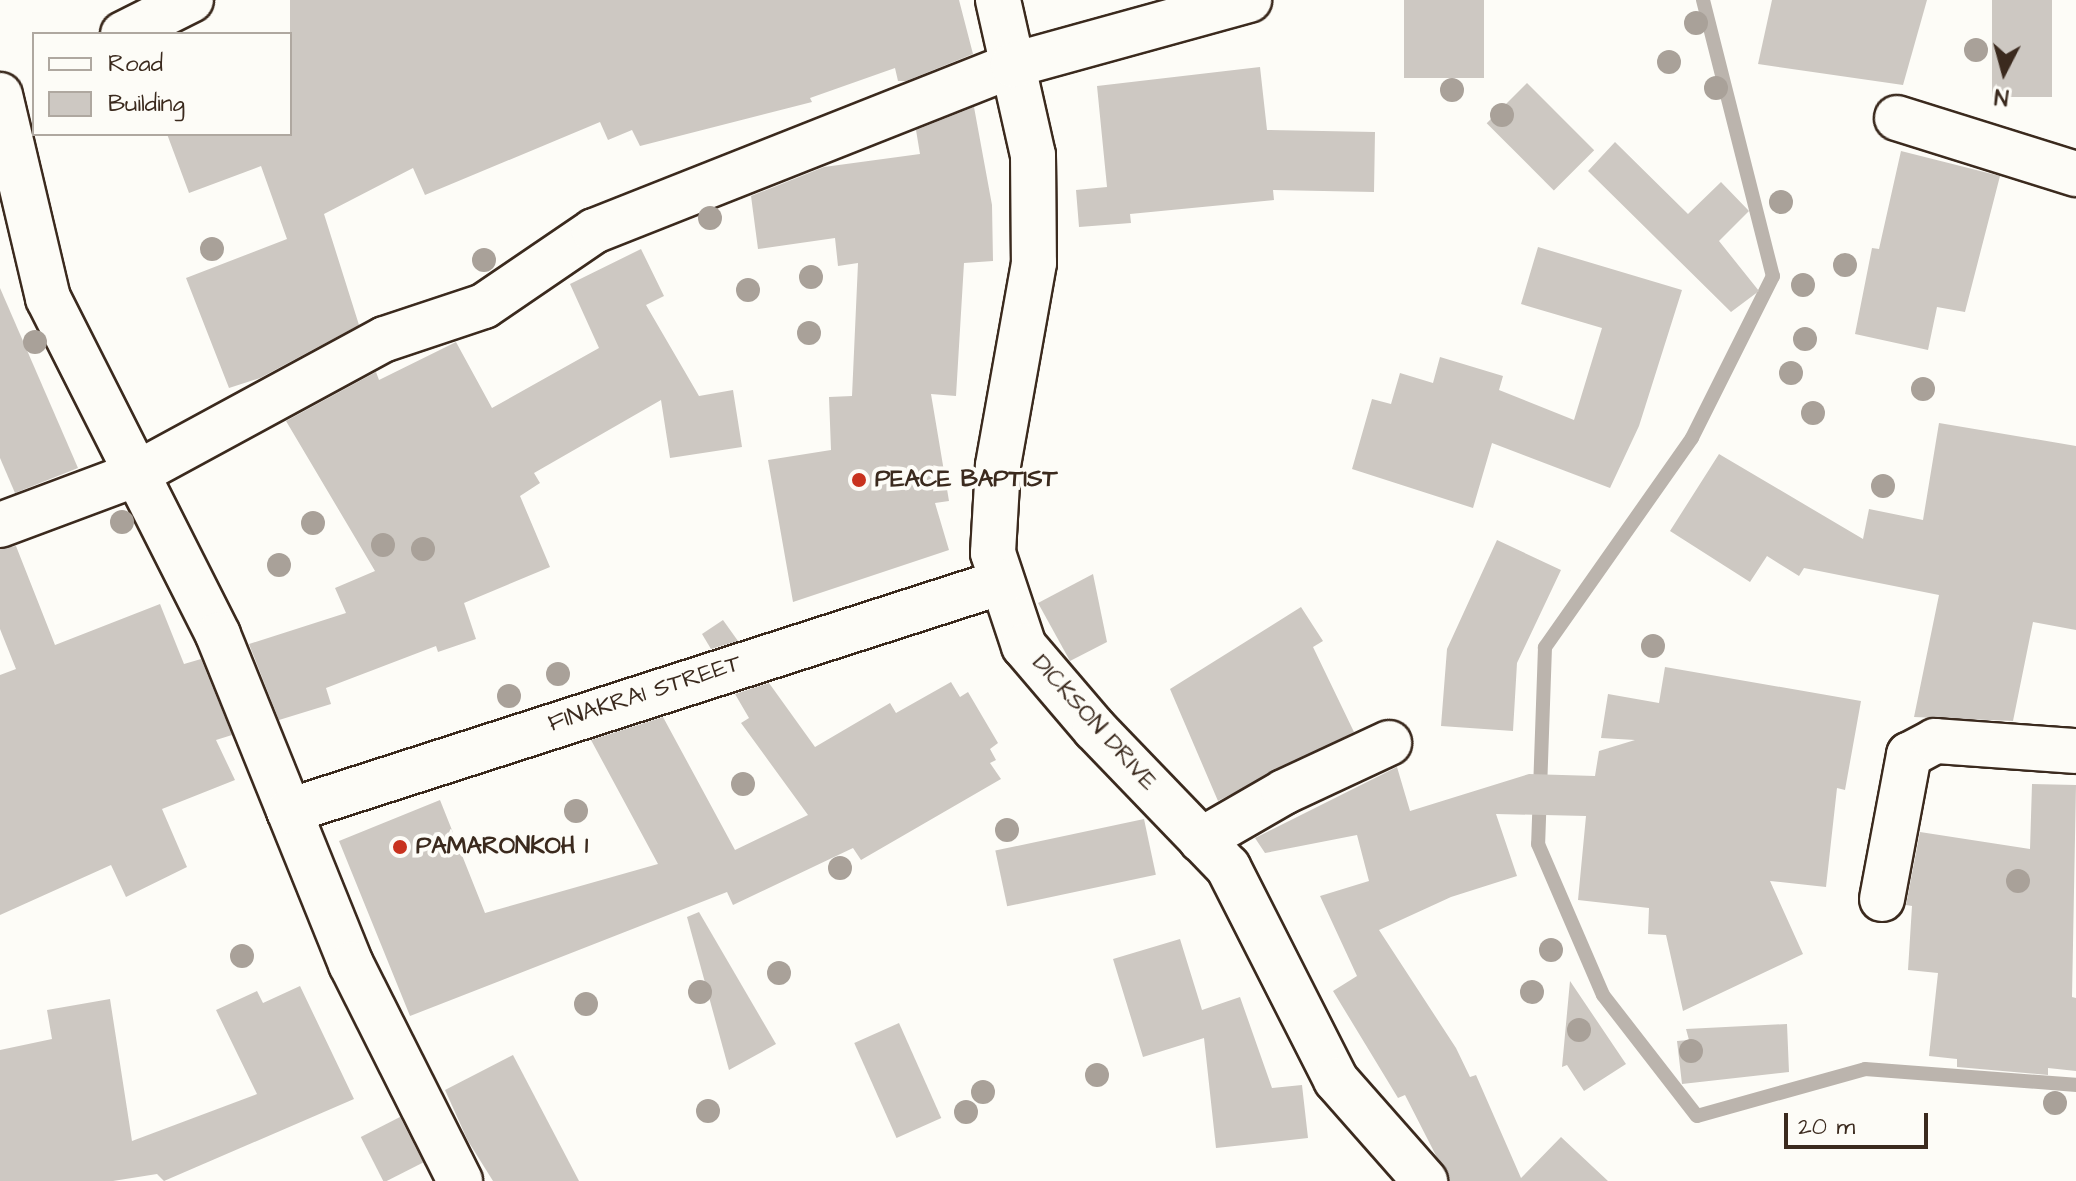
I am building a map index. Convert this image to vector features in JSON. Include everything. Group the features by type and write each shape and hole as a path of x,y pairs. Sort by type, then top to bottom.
{"street":[{"path":"127,32 191,0"},
{"name":"DICKSON DRIVE","path":"998,0 1033,155 1034,263 998,466 993,553 1024,646 1095,729 1228,867 1336,1080 1425,1181"},
{"path":"0,525 134,475 385,339 484,306 594,231 1013,65 1249,0"},
{"path":"32,79 0,95 48,298 134,475 218,635 351,964 460,1181"},
{"path":"1897,118 2076,174"},
{"name":"FINAKRA1 STREET","path":"289,811 1002,582"},
{"path":"1882,899 1909,755 1935,741 2076,751"},
{"path":"1201,840 1284,792 1389,743"}],"building":[{"path":"290,0 959,0 973,54 906,81 898,81 895,68 810,98 812,102 640,146 632,130 608,140 600,122 425,195 413,168 324,214 359,325 260,378 229,388 186,278 287,239 261,166 189,193 168,136 292,136"},
{"path":"1404,0 1484,0 1484,78 1404,78"},
{"path":"1772,0 1927,0 1903,85 1758,64"},
{"path":"1992,0 2052,0 2052,97 1992,97"},
{"path":"1260,67 1267,130 1375,132 1374,192 1273,190 1274,200 1130,214 1131,223 1079,227 1076,190 1107,187 1097,86"},
{"path":"1527,83 1594,150 1554,190 1487,123"},
{"path":"974,107 992,205 993,261 964,263 956,396 931,394 949,501 935,503 949,550 793,602 768,460 831,450 829,397 852,396 858,263 838,266 835,238 758,249 751,196 824,167 920,154 916,130"},
{"path":"1615,142 1688,214 1721,182 1749,211 1719,241 1759,291 1731,312 1588,171"},
{"path":"1901,151 2000,176 1965,312 1937,307 1928,350 1855,334 1872,248 1879,249"},
{"path":"1538,247 1682,290 1639,426 1610,488 1492,443 1473,508 1352,469 1372,399 1391,404 1400,373 1433,383 1440,357 1503,376 1499,390 1574,420 1602,328 1521,304"},
{"path":"641,249 664,296 646,305 699,396 733,390 742,447 670,458 661,400 534,473 540,483 520,496 550,567 464,603 476,639 438,652 436,646 326,688 331,704 279,720 249,644 346,613 335,588 375,571 286,421 376,372 379,380 456,342 492,408 599,348 570,284"},
{"path":"0,288 78,468 15,493 0,458"},
{"path":"1939,423 2076,446 2076,630 2033,622 2013,721 1914,717 1939,595 1804,568 1799,576 1767,556 1750,582 1670,531 1719,454 1863,539 1869,509 1923,520"},
{"path":"1497,540 1561,570 1517,663 1513,731 1441,726 1447,649"},
{"path":"16,546 55,645 160,604 184,664 201,659 232,735 216,740 235,780 162,809 187,867 126,897 111,865 0,915 0,675 16,669 0,629 0,549"},
{"path":"1093,574 1107,642 1070,661 1038,603"},
{"path":"1301,607 1323,641 1313,647 1354,732 1218,801 1170,689"},
{"path":"723,620 738,641 711,649 702,634"},
{"path":"1665,667 1861,701 1845,790 1837,788 1826,887 1770,881 1803,954 1683,1011 1666,935 1648,934 1649,908 1578,900 1586,816 1496,814 1517,876 1451,897 1379,930 1456,1048 1470,1077 1476,1075 1521,1178 1561,1137 1608,1181 1449,1181 1405,1095 1398,1098 1333,991 1357,976 1320,896 1369,881 1357,835 1265,853 1255,838 1397,767 1410,811 1529,774 1595,776 1599,751 1635,740 1601,738 1608,694 1659,703"},
{"path":"951,682 960,697 968,692 998,743 990,749 996,760 990,763 1001,779 861,860 853,848 733,905 727,892 410,1016 339,841 440,800 485,913 658,864 591,740 663,717 735,850 808,815 741,723 749,718 735,694 769,683 815,747 890,703 896,713"},
{"path":"2032,784 2076,785 2072,997 2076,998 2076,1071 2048,1068 2048,1075 1957,1067 1957,1059 1929,1056 1938,973 1908,970 1912,906 1906,905 1920,832 2030,849"},
{"path":"1144,819 1156,875 1007,906 995,851"},
{"path":"699,912 776,1044 729,1070 687,917"},
{"path":"1180,939 1202,1010 1240,997 1272,1088 1302,1085 1308,1138 1216,1148 1204,1038 1143,1057 1113,959"},
{"path":"1570,981 1626,1064 1584,1091 1567,1065 1562,1067"},
{"path":"300,986 354,1099 164,1181 157,1174 113,1181 0,1181 0,1050 52,1039 47,1010 110,999 132,1141 257,1094 216,1010 257,991 263,1003"},
{"path":"899,1023 941,1118 897,1138 854,1043"},
{"path":"1787,1024 1789,1072 1682,1084 1677,1041 1689,1040 1686,1029"},
{"path":"513,1055 579,1181 493,1181 468,1141 445,1090"},
{"path":"400,1117 423,1162 383,1181 361,1137"}],"waterway":[{"path":"1703,0 1773,276 1692,438 1545,647 1538,844 1603,995 1697,1116 1865,1069 2076,1085"}],"place":[{"name":"PEACE BAPTIST","path":"859,480"},
{"name":"PAMARONKOH 1","path":"400,847"}]}
